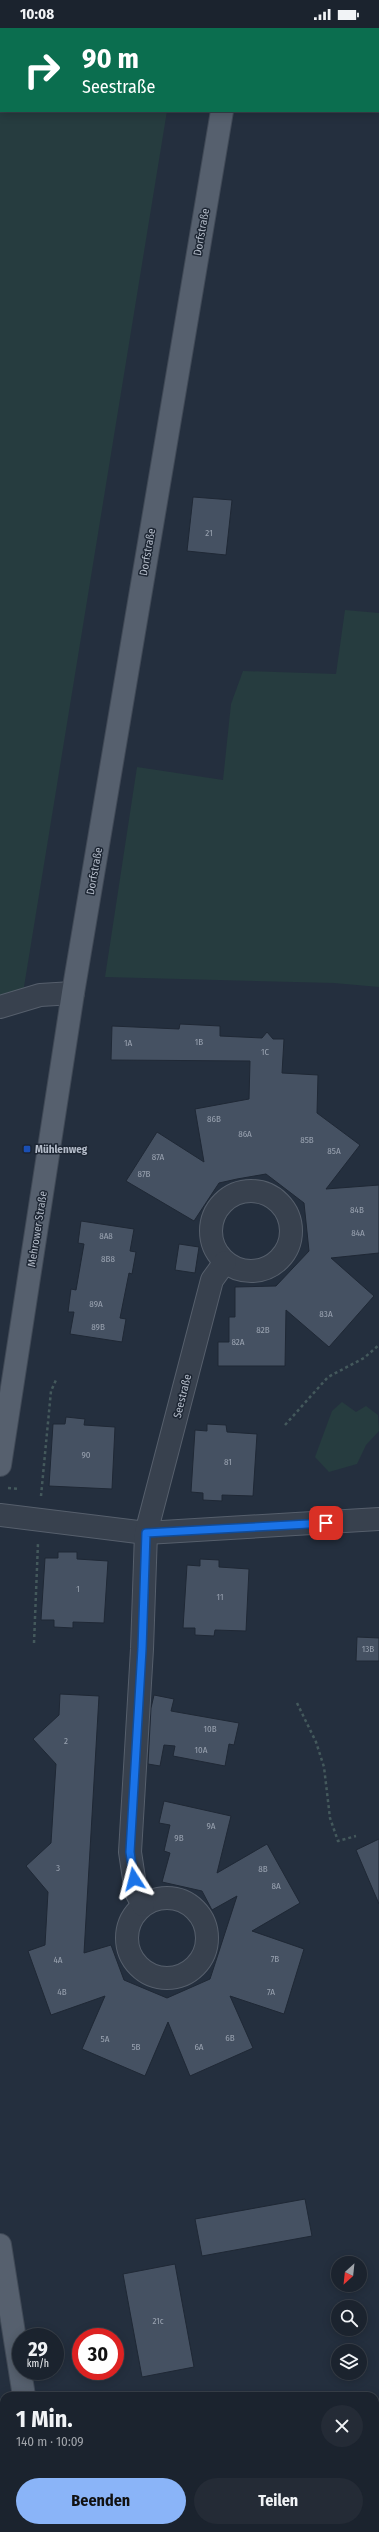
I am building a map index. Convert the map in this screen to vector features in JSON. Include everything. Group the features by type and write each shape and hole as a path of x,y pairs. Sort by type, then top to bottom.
{"main road":[{"name":"Dorfstraße","path":"73,993 222,112"},
{"name":"Mehrower Straße","path":"0,1465 73,993"},
{"path":"0,2244 23,2392"}],"street":[{"path":"0,1007 40,995 73,993"},
{"name":"Seestraße","path":"143,1906 136,1892 130,1852 142,1649 146,1533 212,1280 225,1262"},
{"path":"0,1515 146,1533 379,1519"}],"path":[{"path":"285,1425 328,1377 364,1358 379,1345"},
{"path":"34,1643 38,1520 51,1391 56,1380"},
{"path":"297,1703 316,1742 324,1767 330,1818 338,1841 356,1836"}],"green space":[{"path":"0,112 167,112 23,993 0,1000"},
{"path":"345,610 379,613 379,987 334,983 105,977 137,767 223,780 231,704 243,671 336,674"},
{"path":"342,1402 356,1412 366,1406 378,1415 379,1431 366,1445 357,1464 329,1472 315,1457 332,1411"}],"building":[{"path":"193,497 232,500 226,555 187,551"},
{"path":"180,1024 220,1026 220,1036 262,1038 267,1032 273,1039 284,1039 282,1073 318,1075 317,1113 360,1145 326,1189 379,1185 379,1253 331,1258 374,1296 329,1347 286,1310 285,1366 218,1366 218,1342 229,1342 229,1317 235,1317 235,1287 276,1286 309,1251 304,1203 266,1174 219,1183 194,1221 126,1181 157,1132 204,1162 195,1109 249,1099 250,1061 111,1060 112,1026 179,1029"},
{"path":"81,1221 134,1229 130,1251 136,1252 132,1274 129,1273 120,1318 126,1319 122,1342 70,1334 74,1312 68,1312 71,1289 76,1290 84,1244 78,1243"},
{"path":"179,1244 199,1247 195,1273 175,1270"},
{"path":"66,1417 85,1419 84,1425 115,1427 112,1489 49,1486 53,1424 65,1424"},
{"path":"207,1424 226,1425 227,1432 257,1434 253,1496 222,1495 222,1501 203,1500 203,1493 191,1492 195,1430 207,1431"},
{"path":"58,1552 77,1552 77,1559 108,1561 104,1623 73,1622 73,1628 54,1627 54,1620 41,1620 45,1558 58,1558"},
{"path":"200,1559 219,1560 219,1567 249,1569 246,1631 215,1630 214,1636 195,1635 195,1628 183,1628 187,1565 200,1566"},
{"path":"357,1637 379,1638 379,1661 356,1661"},
{"path":"60,1694 99,1696 84,1953 111,1945 124,1980 167,1998 210,1979 237,1896 212,1910 202,1891 162,1882 170,1853 164,1851 170,1825 159,1823 164,1801 231,1816 217,1873 267,1844 300,1903 252,1931 304,1949 284,2014 230,1996 253,2048 190,2076 168,2022 145,2076 82,2049 105,1996 51,2015 28,1951 45,1945 48,1892 26,1866 51,1843 56,1764 33,1739 59,1715"},
{"path":"154,1695 174,1699 171,1711 239,1723 234,1745 229,1744 225,1766 173,1756 175,1746 164,1745 160,1766 148,1764 151,1708"},
{"path":"379,1839 379,1904 356,1850"},
{"path":"305,2199 312,2236 202,2256 195,2219"},
{"path":"175,2264 194,2367 142,2377 123,2274"}],"place":[{"name":"Mühlenweg","path":"27,1149"}],"route":[{"path":"134,1879 130,1852 142,1649 146,1533 326,1523"}]}
